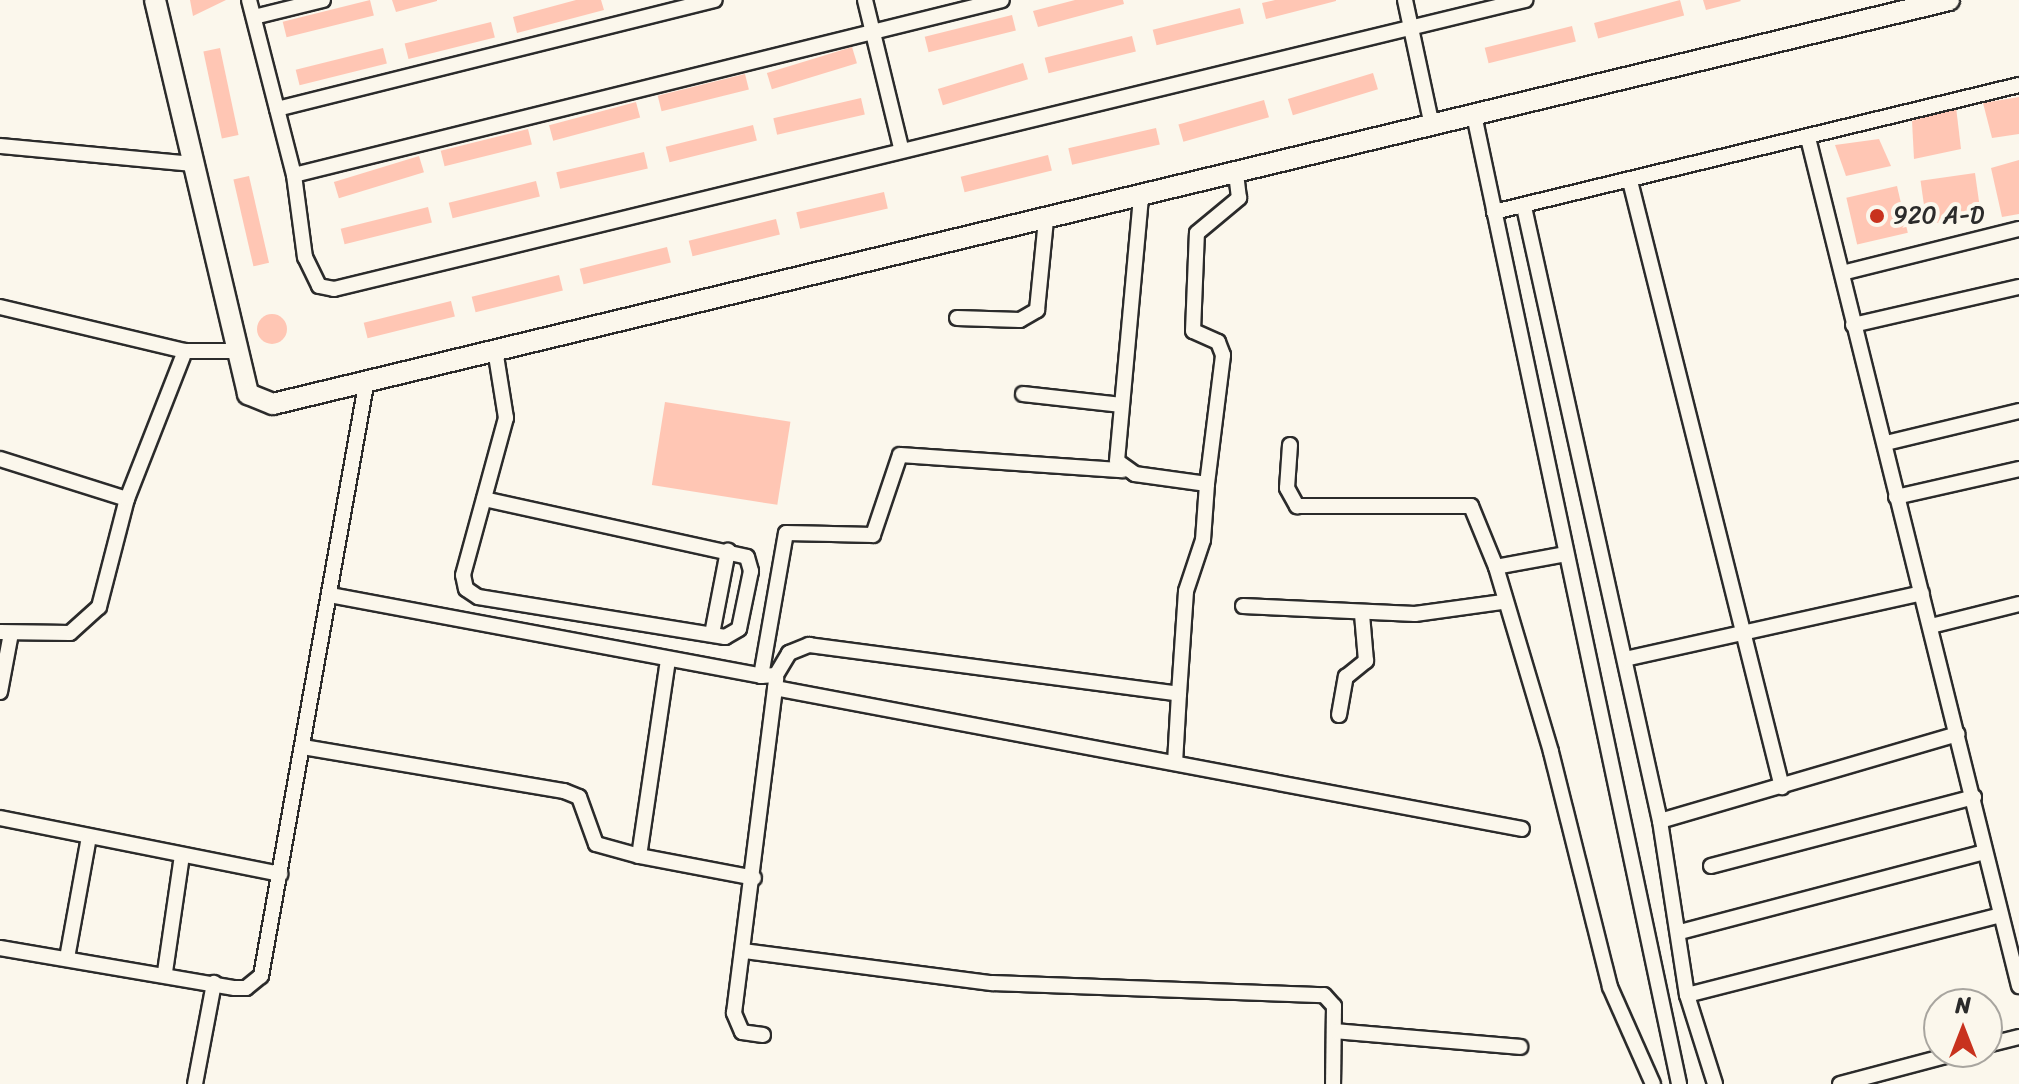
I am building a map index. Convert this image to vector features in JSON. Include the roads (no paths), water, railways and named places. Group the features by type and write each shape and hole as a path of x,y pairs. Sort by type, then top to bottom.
{"street":[{"path":"155,0 248,394 259,403 1141,198 1949,0"},
{"path":"249,0 294,175 311,275 319,286 334,289 901,148 1525,0"},
{"path":"254,17 323,0"},
{"path":"277,109 715,0"},
{"path":"865,0 901,148"},
{"path":"294,175 1002,0"},
{"path":"1405,0 1432,126"},
{"path":"1494,212 2019,85"},
{"path":"1474,115 1679,1084"},
{"path":"1808,138 1974,797 1998,916 2019,986"},
{"path":"0,146 194,164"},
{"path":"1175,763 1186,591 1203,540 1223,355 1218,342 1193,331 1197,233 1239,198 1236,175"},
{"path":"1630,181 1782,787"},
{"path":"1122,470 1116,449 1141,198"},
{"path":"1524,207 1660,821 1680,932 1687,995 1715,1084"},
{"path":"957,318 1020,320 1037,310 1046,220"},
{"path":"1842,273 2019,229"},
{"path":"1853,325 2019,287"},
{"path":"0,307 185,351 239,351"},
{"path":"484,499 747,557 751,571 739,629 735,635 712,634 478,597 466,589 463,575 506,418 495,349"},
{"path":"0,692 6,633 70,633 99,607 127,499 185,351"},
{"path":"0,948 165,972 246,988 261,976 367,379"},
{"path":"1023,394 1121,405"},
{"path":"1886,443 2019,411"},
{"path":"1290,445 1287,488 1297,506 1471,506 1496,567 1503,602 1551,752 1610,987 1653,1084"},
{"path":"763,1035 735,1025 754,878 786,533 873,535 900,455 1122,470 1207,484"},
{"path":"0,459 127,499"},
{"path":"1896,497 2019,469"},
{"path":"712,634 728,551"},
{"path":"1496,567 1566,554"},
{"path":"1625,659 1922,593"},
{"path":"330,595 1522,829"},
{"path":"1243,606 1362,614 1435,613 1503,602"},
{"path":"1931,626 2019,604"},
{"path":"1339,715 1346,677 1366,661 1362,614"},
{"path":"771,680 789,653 809,645 1179,694"},
{"path":"639,856 668,660"},
{"path":"1660,821 1958,734"},
{"path":"303,747 564,791 579,797 596,844 639,856 754,878"},
{"path":"1711,866 1974,797"},
{"path":"0,818 280,874"},
{"path":"67,958 89,837"},
{"path":"1680,932 1985,852"},
{"path":"165,972 182,855"},
{"path":"1687,995 1998,916"},
{"path":"744,951 992,983 1324,995 1334,1006 1333,1084"},
{"path":"195,1084 214,983"},
{"path":"1335,1031 1520,1047"},
{"path":"1840,1084 1923,1062"}],"place":[{"name":"920 A-D","path":"1877,216"}]}
